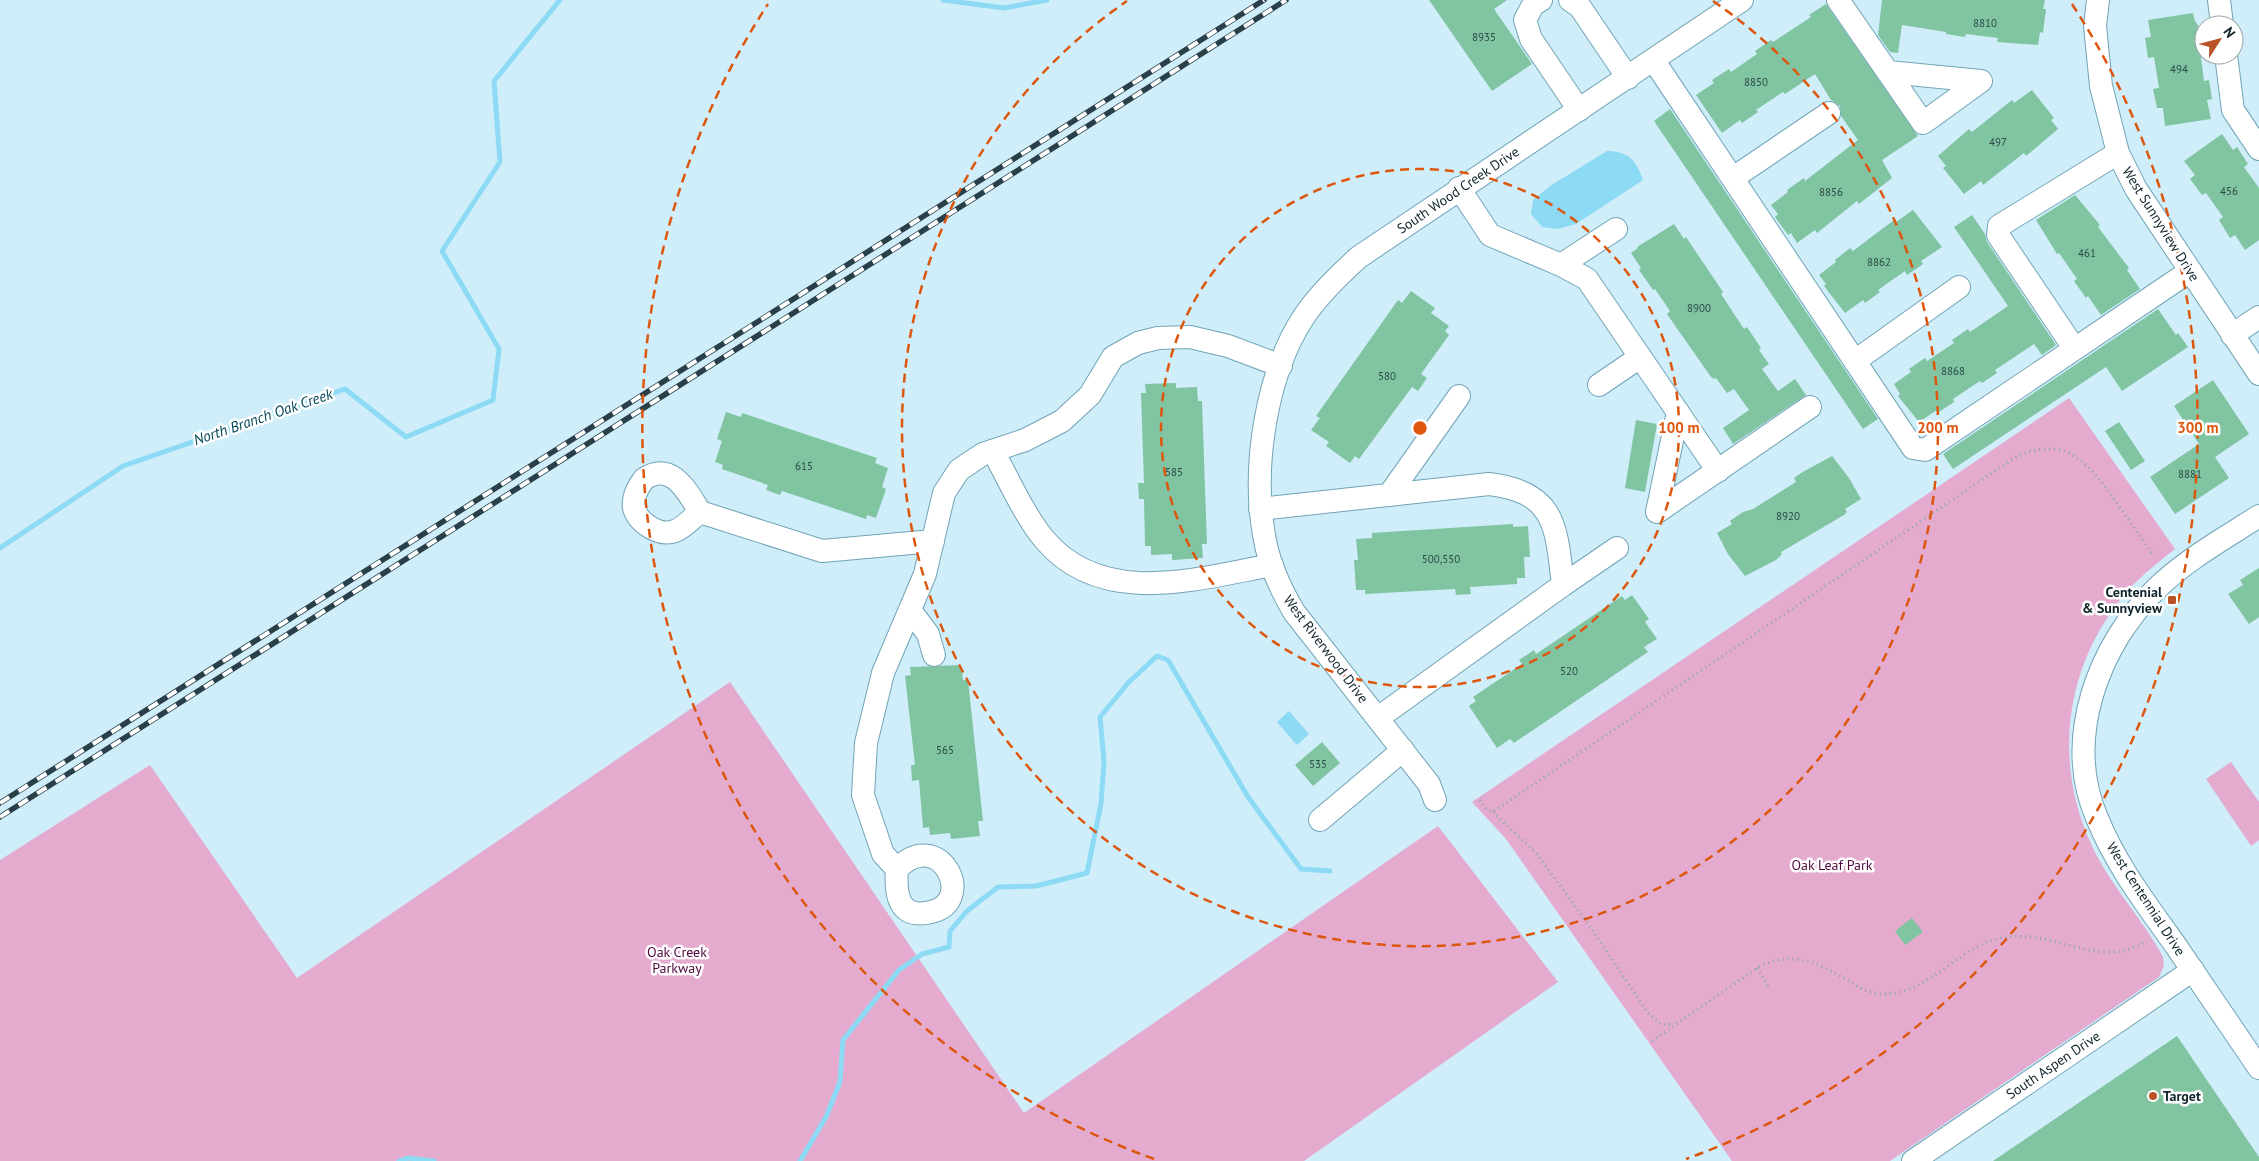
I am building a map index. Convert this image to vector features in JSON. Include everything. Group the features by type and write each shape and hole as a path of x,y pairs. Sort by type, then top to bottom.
{"street":[{"path":"1541,0 1533,5 1525,20 1531,39 1579,110"},
{"path":"1570,0 1580,7 1628,78"},
{"name":"South Wood Creek Drive","path":"1262,449 1268,404 1292,338 1305,315 1330,284 1359,257 1465,184 1654,61 1742,0"},
{"path":"1838,0 1888,72"},
{"name":"West Sunnyview Drive","path":"2098,0 2095,26 2101,86 2118,153 2136,189 2259,374"},
{"path":"2219,0 2221,15"},
{"path":"1654,61 1913,448 1925,450 2190,271"},
{"path":"2227,65 2233,110 2259,149"},
{"path":"1733,178 1829,113"},
{"path":"2074,348 1998,235 1999,226 2118,153"},
{"path":"1465,184 1514,246 1562,265 1587,279 1718,471"},
{"path":"1562,265 1616,229"},
{"path":"1855,361 1959,288"},
{"path":"2232,335 2259,317"},
{"path":"897,869 883,854 863,795 866,743 883,673 925,574 944,493 959,470 992,451 1025,440 1062,422 1090,395 1113,358 1138,343 1158,338 1190,338 1228,346 1281,366"},
{"path":"1599,385 1640,357"},
{"path":"1389,495 1459,396"},
{"path":"1678,412 1657,512 1810,407"},
{"name":"West Riverwood Drive","path":"1262,449 1260,509 1264,536 1280,588 1294,612 1429,784 1434,800"},
{"path":"992,451 1036,529 1062,558 1086,574 1121,583 1178,582 1272,565"},
{"path":"1260,509 1489,484 1512,486 1531,494 1546,512 1556,531 1563,585"},
{"path":"700,512 822,551 933,541"},
{"name":"West Centennial Drive","path":"2259,516 2185,565 2156,589 2118,638 2093,690 2086,720 2084,751 2087,782 2096,816 2110,846 2259,1068"},
{"path":"1378,718 1563,585 1618,548"},
{"path":"910,610 928,634 934,655"},
{"path":"1320,820 1403,750"},
{"name":"South Aspen Drive","path":"1913,1161 2193,970"}],"path":[{"path":"1493,812 2014,458 2028,451 2045,448 2060,450 2084,461 2105,486 2154,556"},
{"path":"1480,800 1488,810 1493,812 1538,854 1648,1013 1660,1024 1675,1025"},
{"path":"1652,1041 1757,968 1774,960 1804,959 1823,966 1868,992 1895,994 1910,990 1976,946 2005,937 2025,936 2112,954 2130,951 2146,942"},
{"path":"1757,968 1768,986"}],"green space":[{"name":"Oak Leaf Park","path":"2069,398 2175,549 2134,584 2111,612 2093,643 2080,676 2072,710 2069,744 2072,779 2080,814 2093,848 2109,877 2155,943 2163,957 2164,966 2159,977 1890,1161 1732,1161 1506,839 1472,802"},
{"name":"Oak Creek Parkway","path":"730,682 1024,1113 1438,826 1558,982 1304,1161 0,1161 0,860 150,765 297,978"},
{"path":"2231,762 2259,802 2259,840 2251,846 2206,779"}],"water":[{"path":"1607,151 1614,151 1630,158 1643,180 1576,224 1558,229 1542,227 1531,214 1533,200 1550,186"},
{"path":"1289,711 1309,734 1297,745 1277,722"}],"building":[{"path":"1429,0 1507,0 1494,9 1532,64 1492,91"},
{"path":"1882,0 2045,0 2043,9 2046,9 2043,33 2040,32 2038,45 1997,42 1998,38 1966,34 1965,37 1902,25 1898,53 1890,52 1878,35"},
{"path":"1826,4 1918,136 1882,160 1892,178 1859,204 1857,201 1817,233 1815,230 1797,243 1791,233 1788,235 1775,217 1778,214 1771,205 1788,192 1787,190 1804,178 1805,181 1858,140 1841,116 1840,106 1831,100 1815,74 1756,110 1758,112 1742,123 1740,120 1722,133 1696,95 1714,83 1712,80 1729,69 1731,72 1757,54 1755,51 1771,40 1773,42 1811,17 1809,15"},
{"path":"2193,13 2194,65 2202,65 2204,81 2209,80 2212,99 2207,100 2211,119 2165,126 2163,108 2157,108 2153,89 2159,88 2154,57 2148,58 2145,38 2151,37 2148,20"},
{"path":"2032,90 2054,118 2051,120 2058,129 2026,156 2024,153 1983,185 1981,181 1964,194 1943,168 1946,166 1938,156 1969,129 1972,132 2012,100 2014,103"},
{"path":"1670,109 1878,419 1863,429 1654,121"},
{"path":"2222,134 2233,150 2237,147 2248,164 2244,167 2259,188 2259,240 2245,250 2235,235 2230,238 2219,220 2223,217 2206,193 2202,195 2190,179 2195,175 2184,161"},
{"path":"2075,195 2100,225 2098,227 2129,268 2127,270 2140,289 2101,315 2088,296 2086,298 2074,281 2077,279 2059,253 2057,254 2036,220"},
{"path":"1913,210 1942,247 1921,261 1923,264 1907,275 1905,271 1878,290 1880,292 1865,303 1863,300 1845,313 1824,286 1826,284 1819,275 1850,248 1853,251 1894,220 1896,222"},
{"path":"1972,215 1985,234 1987,242 2056,345 2042,355 2034,344 1995,370 1997,373 1982,383 1980,381 1953,399 1954,402 1919,422 1898,396 1900,394 1894,384 1911,372 1909,369 1925,358 1927,361 1954,343 1952,340 1968,329 1970,332 2008,306 1954,227"},
{"path":"1674,224 1684,239 1686,237 1723,292 1721,294 1744,329 1747,327 1761,348 1759,350 1769,364 1762,369 1778,391 1795,379 1806,395 1733,444 1723,428 1749,410 1734,389 1727,393 1716,378 1711,377 1667,314 1670,311 1639,270 1641,268 1631,253 1637,247"},
{"path":"1411,291 1435,308 1431,313 1449,326 1445,331 1449,335 1421,374 1427,378 1418,391 1412,387 1359,459 1355,456 1350,463 1326,446 1329,442 1311,430 1320,418 1316,416 1398,300 1402,303"},
{"path":"2158,309 2176,335 2178,333 2188,347 2122,391 2106,367 1953,469 1943,454"},
{"path":"2213,380 2249,434 2215,457 2229,478 2175,514 2150,477 2199,444 2174,406"},
{"path":"1176,383 1176,388 1197,387 1198,401 1202,401 1207,544 1202,544 1203,558 1172,560 1172,554 1151,555 1151,546 1145,546 1144,499 1139,499 1138,483 1144,483 1141,393 1146,393 1145,384"},
{"path":"726,412 741,417 742,413 877,458 875,463 888,468 882,487 886,489 876,518 867,515 866,519 782,491 780,495 766,490 768,485 722,469 723,465 715,462 722,441 717,439"},
{"path":"1636,420 1657,424 1645,492 1625,488"},
{"path":"2119,422 2145,461 2131,470 2105,431"},
{"path":"1832,456 1849,478 1861,499 1845,509 1847,512 1844,515 1781,552 1782,554 1776,560 1745,576 1728,554 1717,533 1732,524 1730,521 1743,512 1753,509 1796,482 1794,478 1801,473"},
{"path":"1513,524 1513,527 1528,526 1530,557 1524,557 1525,578 1517,578 1517,584 1470,587 1471,594 1456,595 1455,589 1365,594 1365,590 1356,590 1354,560 1358,560 1356,539 1372,538 1372,533"},
{"path":"2259,568 2259,617 2249,624 2228,594 2243,585 2240,580"},
{"path":"1632,595 1649,619 1645,622 1657,639 1644,647 1648,652 1514,743 1510,739 1497,748 1469,706 1476,701 1473,697 1522,664 1519,660 1534,650 1536,654 1622,596 1625,600"},
{"path":"961,665 963,680 968,680 983,821 978,821 980,836 951,839 950,833 930,835 929,827 923,828 919,780 912,781 911,765 915,765 905,676 911,675 910,667"},
{"path":"1322,742 1340,763 1313,786 1295,765"},
{"path":"1912,918 1923,932 1905,945 1895,931"},
{"name":"Target","path":"2177,1036 2259,1157 2259,1161 1993,1161"}],"waterway":[{"name":"North Branch Oak Creek","path":"0,548 123,466 345,389 406,437 493,400 499,349 442,251 500,162 494,81 560,0"},
{"name":"North Branch Oak Creek","path":"943,0 1004,8 1047,0"},
{"path":"800,1161 826,1117 840,1082 843,1040 899,970 922,954 949,947 950,931 967,911 998,887 1036,886 1087,873 1101,804 1104,761 1100,717 1128,683 1157,656 1168,660 1248,797 1301,869 1330,871"},
{"path":"399,1161 408,1158 434,1161"}],"railway":[{"path":"0,803 1264,0"},
{"path":"0,817 1286,0"}],"place":[{"name":"Centenial & Sunnyview","path":"2172,600"},
{"name":"Target","path":"2153,1096"}]}
